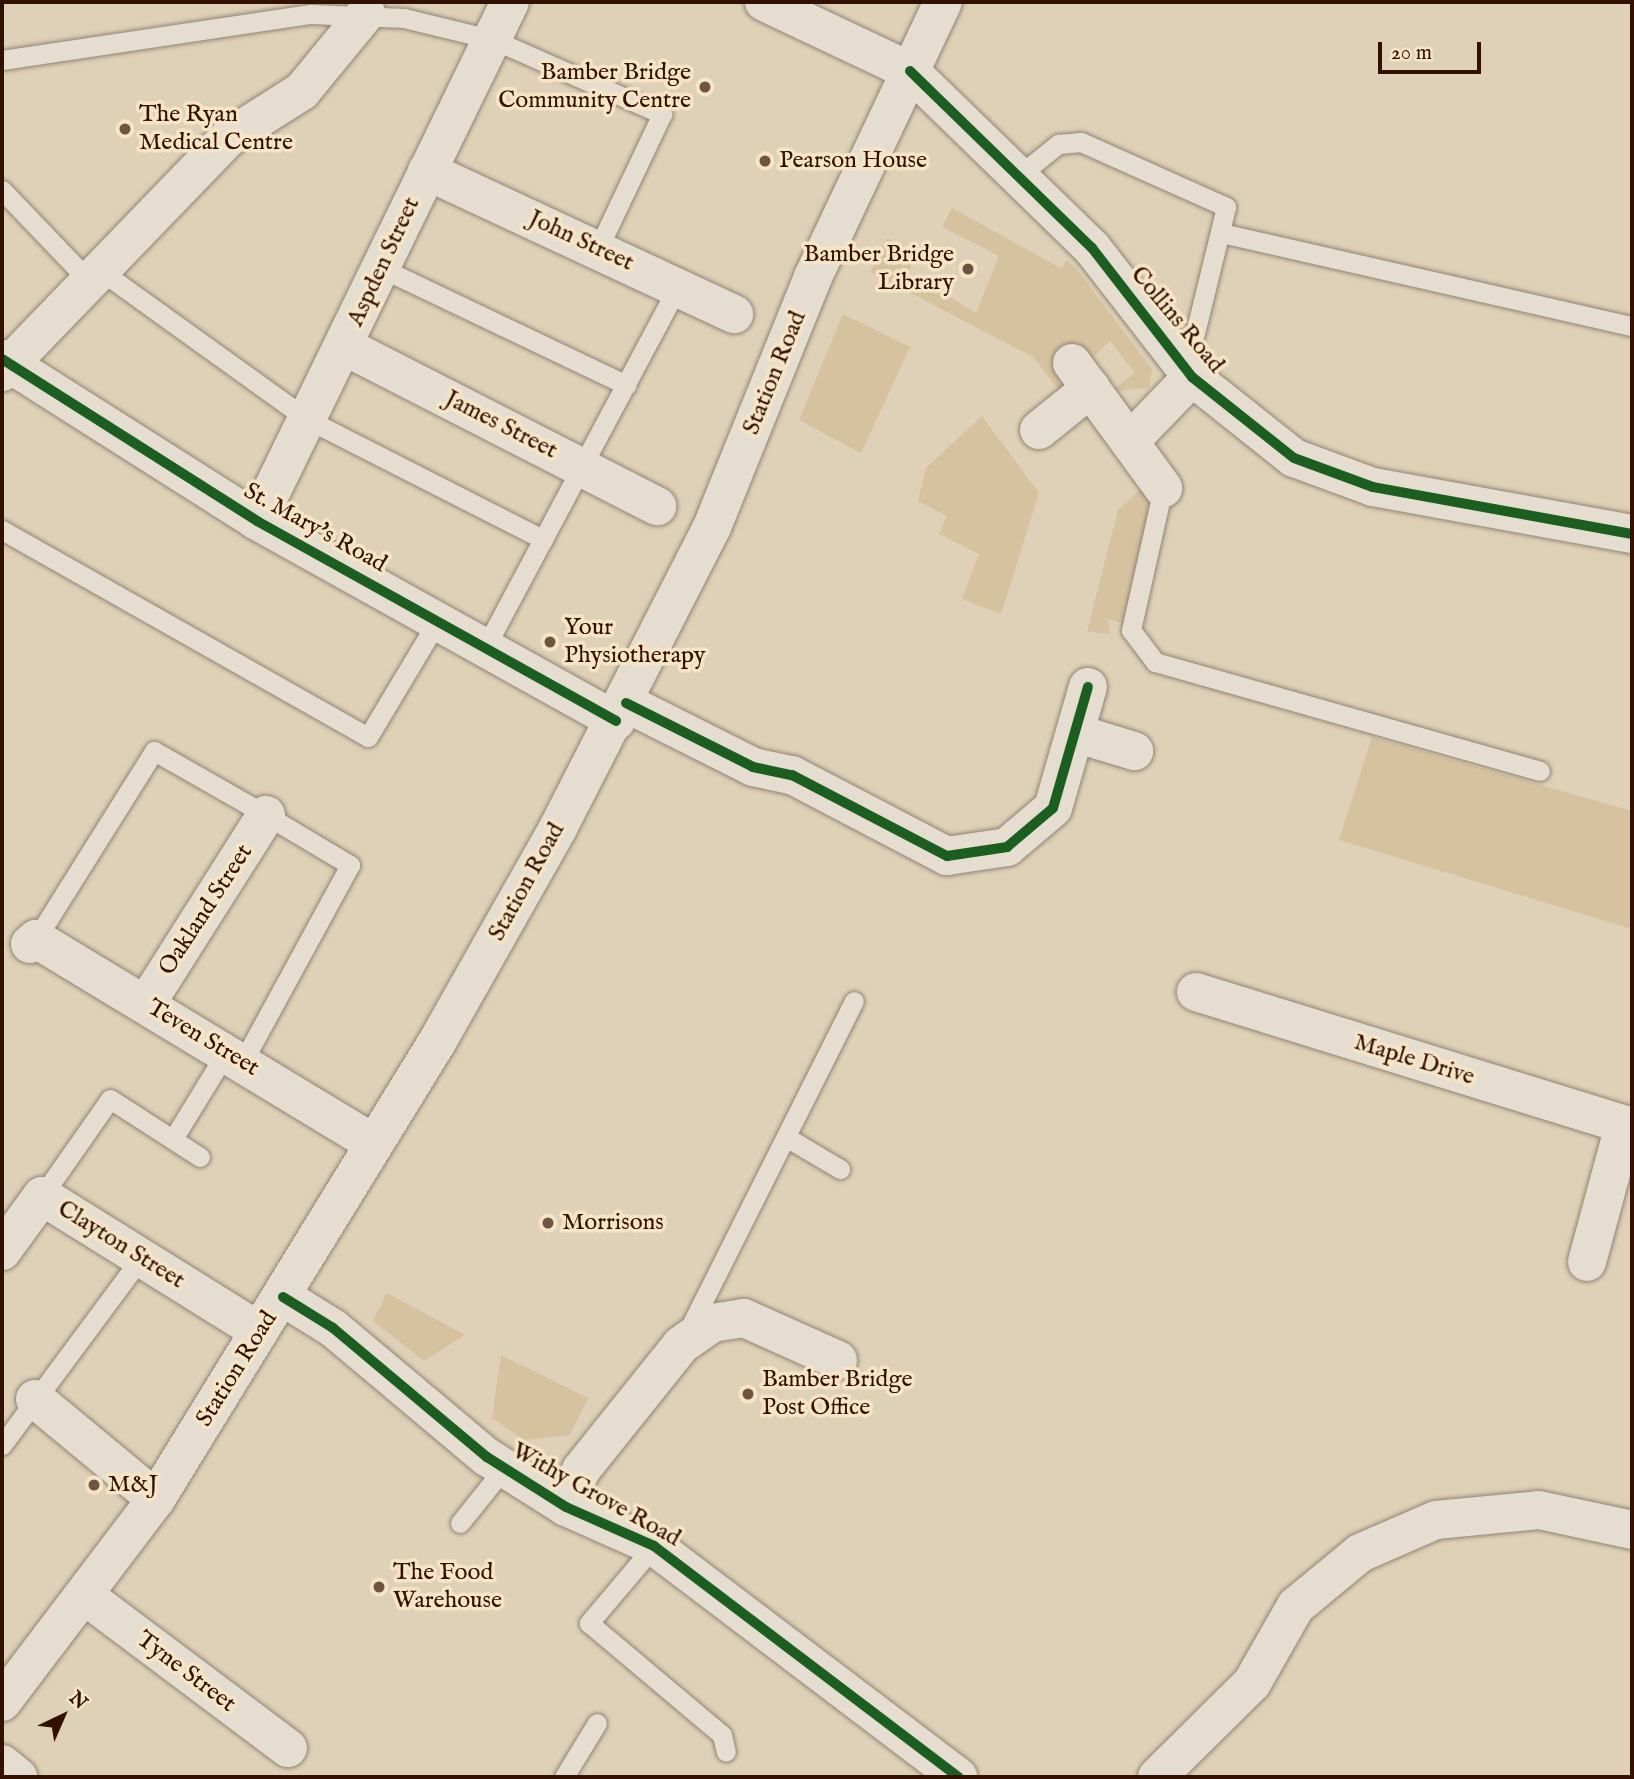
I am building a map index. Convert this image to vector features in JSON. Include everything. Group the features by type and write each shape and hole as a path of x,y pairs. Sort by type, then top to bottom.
{"street":[{"name":"Aspden Street","path":"257,521 427,171 494,40 510,2"},
{"name":"Collins Road","path":"764,2 910,71 1092,248 1186,369 1245,425 1330,475 1632,534"},
{"name":"Station Road","path":"2,1701 156,1499 259,1331 283,1297 374,1144 621,712 712,527 814,277 943,2"},
{"name":"St. Mary's Road","path":"366,13 302,91 228,138 95,276 4,365 257,521 486,646 621,712 754,768 792,775 947,856 1007,847 1052,808 1088,687"},
{"name":"John Street","path":"427,171 734,314"},
{"name":"James Street","path":"344,346 657,506"},
{"path":"1131,440 1186,369"},
{"path":"1039,430 1082,375 1163,488"},
{"path":"1075,733 1134,751"},
{"name":"Oakland Street","path":"146,1004 266,816"},
{"name":"Teven Street","path":"33,942 235,1056 374,1144"},
{"name":"Maple Drive","path":"1196,992 1628,1127"},
{"path":"1587,1262 1628,1127"},
{"name":"Clayton Street","path":"2,1251 41,1196 259,1331"},
{"name":"Withy Grove Road","path":"283,1297 333,1328 504,1468 566,1507 654,1546 958,1777"},
{"path":"566,1507 582,1470 693,1337 744,1318 838,1360"},
{"path":"35,1399 156,1499"},
{"path":"1157,1777 1252,1683 1296,1606 1360,1553 1436,1520 1539,1510 1632,1530"},
{"name":"Tyne Street","path":"84,1595 288,1748"},
{"path":"2,1764 18,1777"}],"lane":[{"path":"2,60 251,21 366,13 494,40 662,114 598,249"},
{"path":"1017,177 1058,144 1102,147 1226,207 1222,233 1186,369"},
{"path":"2,191 95,276 307,419 542,539"},
{"path":"1222,233 1632,326"},
{"path":"381,268 626,384"},
{"path":"486,646 678,287"},
{"path":"1163,488 1131,630 1155,662 1540,771"},
{"path":"2,530 368,737 438,620"},
{"path":"33,942 154,751 350,865 235,1056 173,1139"},
{"path":"693,1337 786,1137 854,1001"},
{"path":"41,1196 110,1099 200,1157"},
{"path":"786,1137 840,1169"},
{"path":"2,1445 141,1258"},
{"path":"460,1523 504,1468"},
{"path":"654,1546 589,1623 722,1735 726,1752"},
{"path":"564,1777 597,1723"}],"shaded area":[{"path":"952,208 1062,269 1066,260 1075,267 1152,369 1149,388 1111,391 1135,373 1110,341 1066,382 1062,394 1033,357 909,292 917,277 976,313 999,256 942,227"},
{"path":"887,238 907,248 912,264 901,288 870,272"},
{"path":"843,314 910,347 861,453 799,420"},
{"path":"982,416 1039,493 1001,614 962,599 979,554 939,534 947,516 918,501 926,468"},
{"path":"1141,489 1154,499 1123,623 1108,619 1110,634 1087,632 1118,510"},
{"path":"1372,737 1632,811 1632,929 1339,840"},
{"path":"387,1293 465,1335 424,1361 373,1321"},
{"path":"501,1355 588,1398 570,1435 524,1440 492,1418"}],"cycle path":[{"path":"910,71 1092,248 1192,377 1294,458 1373,487 1632,534"},
{"path":"2,359 257,521 616,721"},
{"path":"626,703 753,767 792,775 947,856 1007,847 1053,808 1088,687"},
{"path":"283,1297 333,1328 487,1457 566,1507 654,1546 958,1777"}],"place":[{"name":"Bamber Bridge Community Centre","path":"705,87"},
{"name":"The Ryan Medical Centre","path":"125,129"},
{"name":"Pearson House","path":"765,161"},
{"name":"Bamber Bridge Library","path":"968,269"},
{"name":"Your Physiotherapy","path":"550,642"},
{"name":"Morrisons","path":"548,1223"},
{"name":"Bamber Bridge Post Office","path":"748,1394"},
{"name":"M&J","path":"94,1485"},
{"name":"The Food Warehouse","path":"379,1587"}]}
